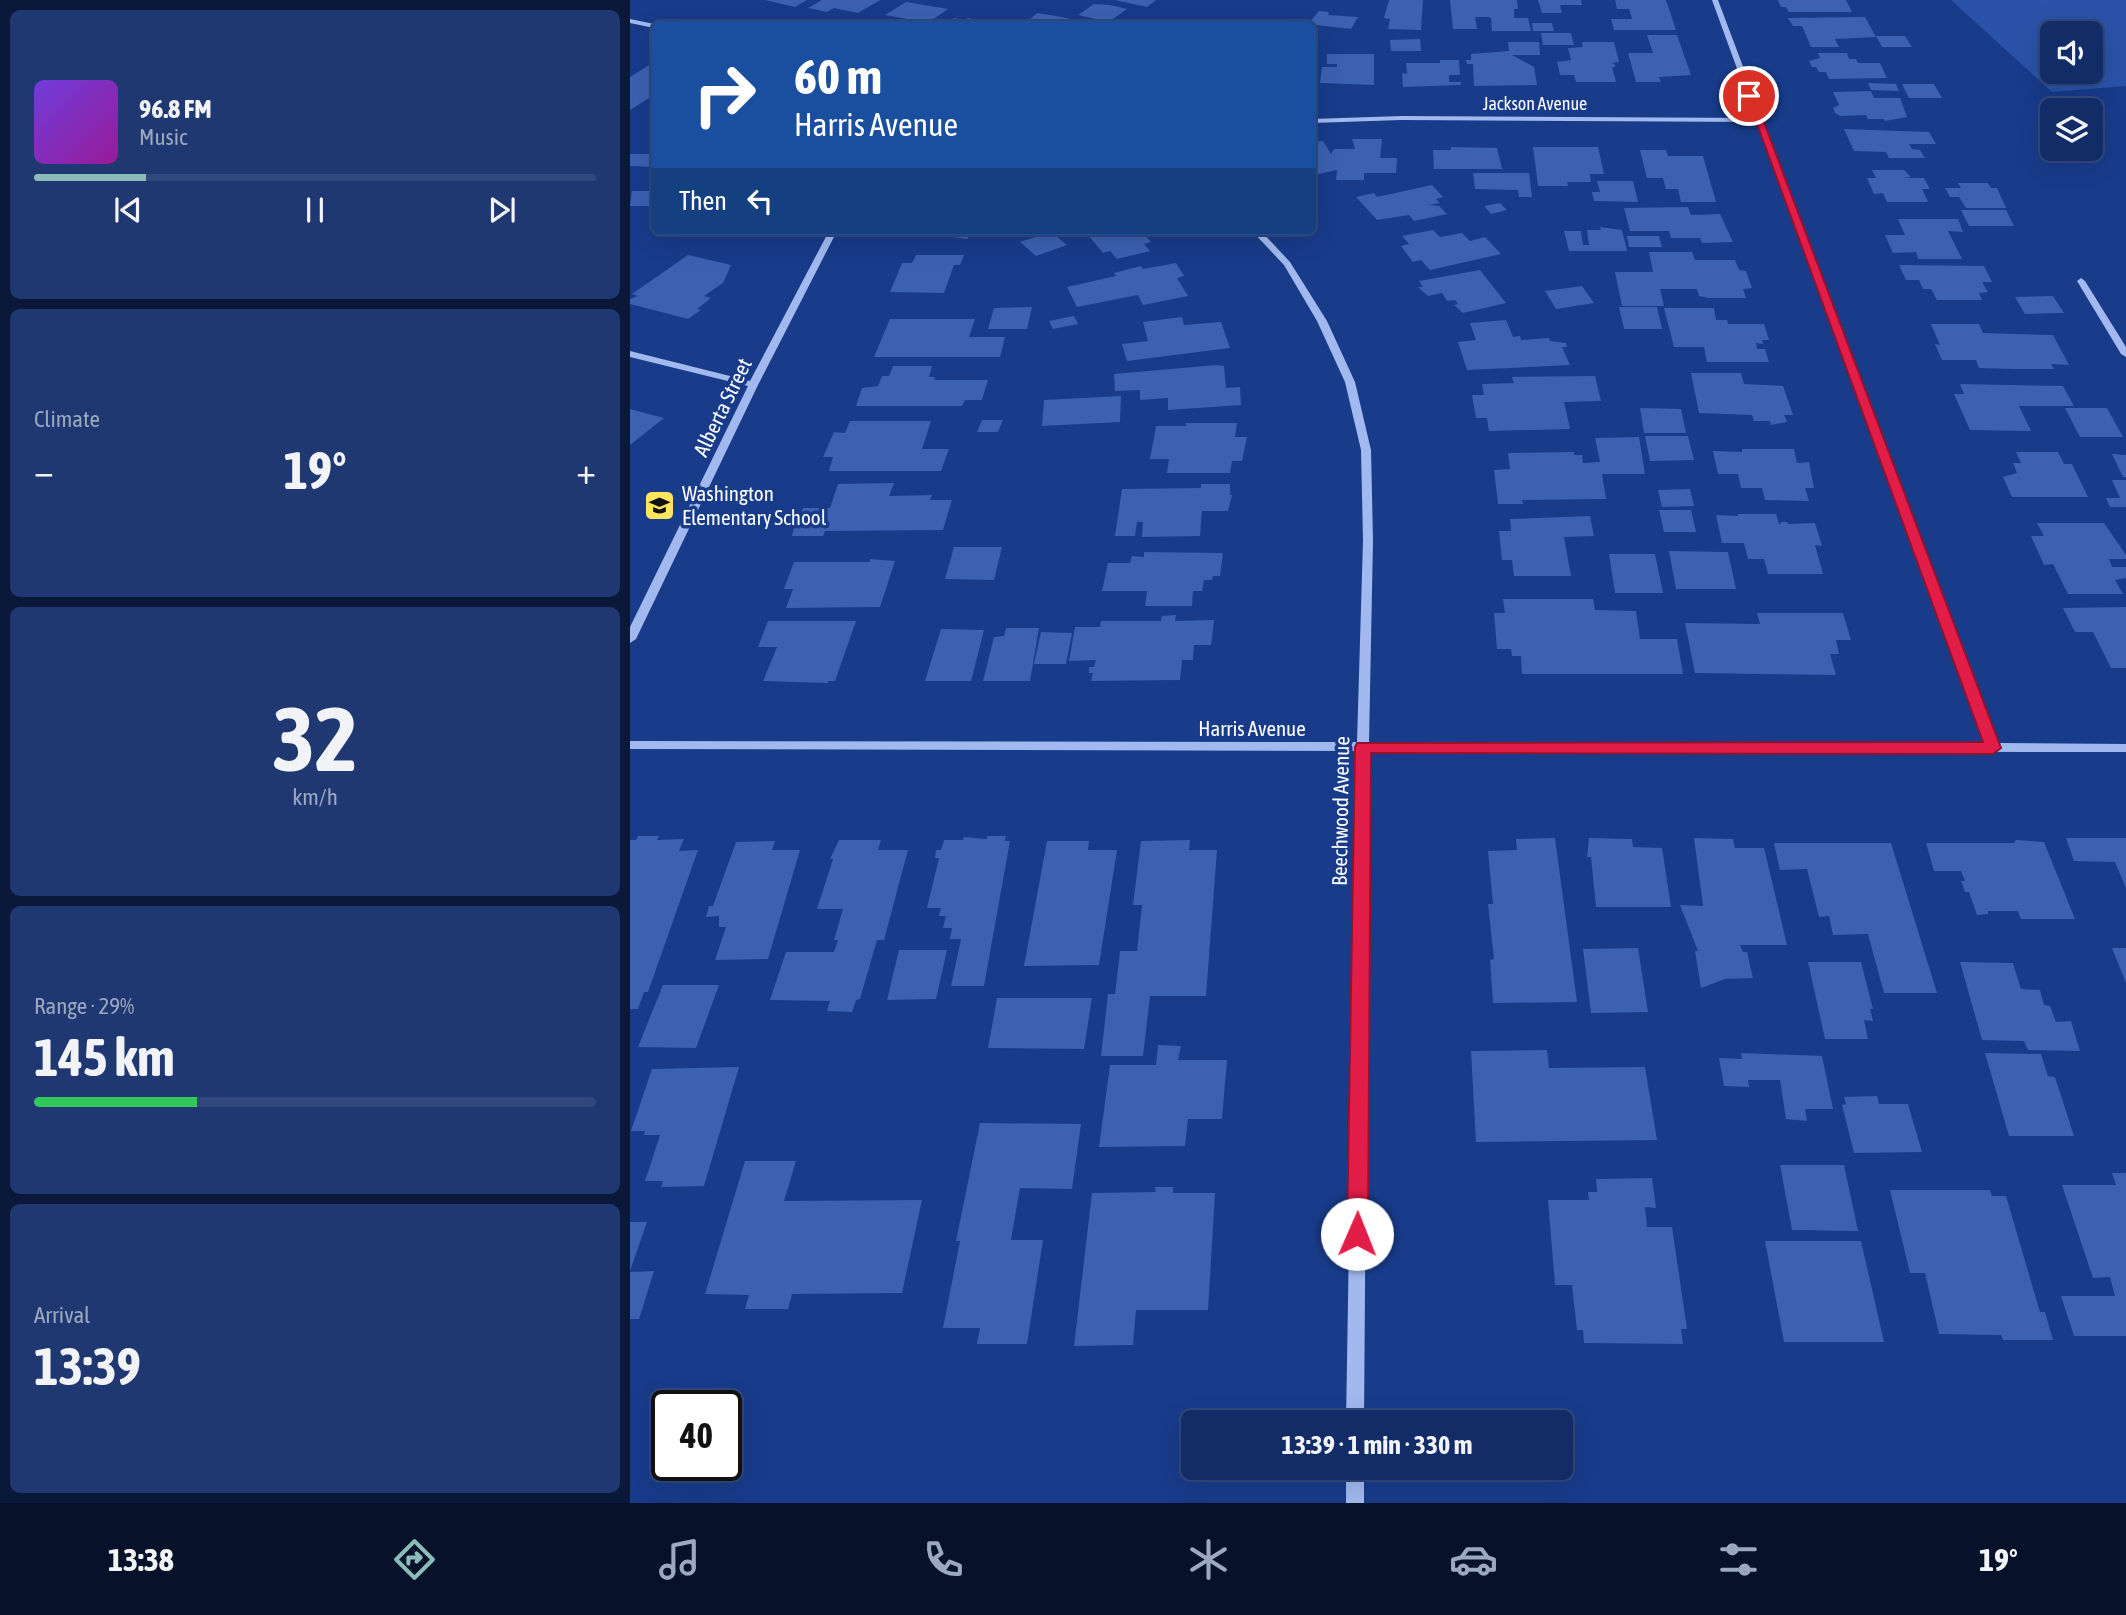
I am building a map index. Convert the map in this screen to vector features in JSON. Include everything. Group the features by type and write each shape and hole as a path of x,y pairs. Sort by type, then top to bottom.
{"street":[{"path":"1715,0 1993,748"},
{"path":"630,21 651,25"},
{"name":"Jackson Avenue","path":"1316,121 1401,118 1758,120"},
{"name":"Alberta Street","path":"630,639 753,385 831,235"},
{"name":"Beechwood Avenue","path":"1260,235 1287,264 1322,321 1350,382 1366,450 1368,540 1355,1410"},
{"path":"2081,281 2126,354"},
{"path":"630,354 753,385"},
{"name":"Harris Avenue","path":"630,745 2126,748"},
{"path":"1354,1503 1355,1480"}],"shaded area":[{"path":"1951,0 2126,0 2126,86 2052,92 2043,84 2103,84 2103,21 2040,21 2040,81"}],"building":[{"path":"765,0 807,0 795,7"},
{"path":"822,0 880,0 858,13 834,8 827,12 808,8"},
{"path":"1115,0 1156,0 1147,7"},
{"path":"1389,0 1423,0 1421,30 1388,29 1390,19 1384,18"},
{"path":"1450,0 1517,0 1518,9 1514,9 1514,18 1528,18 1531,31 1492,31 1491,18 1488,17 1475,17 1477,29 1453,29"},
{"path":"1538,0 1581,0 1582,5 1560,5 1562,13 1542,13"},
{"path":"1615,0 1666,0 1676,30 1614,30 1611,19 1632,19 1629,9 1617,9"},
{"path":"1778,0 1846,0 1852,12 1789,12 1786,7 1781,7"},
{"path":"906,2 948,9 930,21 903,21 907,19 885,15"},
{"path":"1094,4 1127,9 1110,21 1078,15"},
{"path":"1319,11 1329,12 1328,15 1358,17 1351,29 1316,25 1316,21 1311,21"},
{"path":"1037,13 1082,21 1028,21"},
{"path":"1865,17 1876,37 1835,39 1839,47 1811,47 1802,26 1793,26 1788,18"},
{"path":"954,18 968,18 982,21 950,21"},
{"path":"1532,23 1552,23 1554,31 1533,31"},
{"path":"1541,33 1571,33 1574,45 1543,45"},
{"path":"1647,35 1677,35 1691,75 1659,77 1661,82 1636,82 1628,53 1653,53"},
{"path":"1876,36 1905,36 1912,47 1882,47"},
{"path":"1420,39 1421,51 1391,51 1390,40"},
{"path":"1508,42 1539,42 1540,55 1512,55 1534,67 1537,85 1474,86 1473,64 1467,64 1466,60 1471,60 1471,54 1509,51"},
{"path":"1582,42 1614,42 1619,62 1611,63 1615,64 1615,67 1612,67 1616,82 1576,82 1574,75 1560,75 1557,62 1571,60 1568,48 1583,47"},
{"path":"1818,53 1847,53 1849,59 1856,59 1858,63 1880,63 1887,78 1829,79 1826,72 1819,72 1809,61 1820,58"},
{"path":"1327,54 1374,54 1374,85 1320,83 1322,67 1337,67 1337,64 1327,64"},
{"path":"1440,60 1459,60 1460,75 1449,75 1449,82 1461,82 1461,85 1403,87 1402,73 1407,74 1406,63 1440,63"},
{"path":"651,64 651,97 630,110 630,77"},
{"path":"1868,83 1896,84 1899,91 1871,90"},
{"path":"1902,84 1934,84 1942,98 1909,98"},
{"path":"1871,91 1874,98 1900,98 1907,117 1885,121 1868,119 1866,115 1840,116 1835,113 1833,108 1839,105 1833,92"},
{"path":"1844,129 1929,132 1936,144 1909,144 1912,149 1920,150 1925,158 1889,158 1886,152 1854,151"},
{"path":"1352,139 1382,139 1380,158 1397,158 1396,173 1364,173 1364,180 1336,180 1337,170 1316,175 1316,142 1323,141 1331,154 1334,149 1355,149"},
{"path":"1451,147 1497,148 1502,169 1434,169 1433,150 1451,150"},
{"path":"1533,147 1598,147 1604,174 1590,174 1591,182 1567,182 1568,186 1538,186"},
{"path":"1640,150 1666,150 1668,156 1703,156 1716,202 1681,202 1678,189 1666,189 1663,178 1647,178"},
{"path":"630,154 651,154 651,167 630,166"},
{"path":"1872,170 1904,170 1911,177 1903,178 1924,178 1930,189 1922,189 1928,202 1887,202 1883,193 1874,194 1867,178 1876,178"},
{"path":"1473,173 1529,173 1532,197 1519,197 1518,190 1475,189"},
{"path":"1597,181 1633,181 1638,202 1594,201 1592,192 1600,192"},
{"path":"1958,183 1988,183 1991,188 1997,188 2006,208 1966,208 1959,197 1950,197 1945,188 1961,188"},
{"path":"1432,185 1443,197 1436,199 1440,203 1429,205 1439,206 1447,214 1414,221 1409,215 1377,220 1356,197 1374,193 1377,197"},
{"path":"632,191 651,191 651,206 630,206"},
{"path":"1500,203 1507,210 1491,214 1484,206"},
{"path":"1688,207 1691,215 1720,214 1733,242 1702,243 1700,238 1671,238 1669,231 1630,231 1624,208"},
{"path":"1961,210 2006,210 2014,226 1969,226"},
{"path":"1898,219 1958,219 1963,232 1948,231 1962,259 1918,259 1916,252 1893,253 1885,235 1905,235"},
{"path":"1600,227 1622,230 1627,251 1569,251 1564,231 1581,231 1583,245 1589,245 1587,230 1601,230"},
{"path":"1433,230 1440,237 1462,233 1470,241 1485,237 1501,254 1430,270 1421,260 1413,262 1401,246 1409,244 1402,236"},
{"path":"678,235 744,235 743,236"},
{"path":"946,235 976,235 967,239"},
{"path":"1042,235 1055,235 1067,245 1036,256 1020,242"},
{"path":"1088,235 1145,235 1151,242 1144,244 1150,251 1117,259 1110,251 1103,253"},
{"path":"1627,236 1659,236 1662,247 1629,247"},
{"path":"1649,252 1692,252 1695,260 1735,260 1739,270 1746,271 1752,288 1743,289 1746,298 1709,298 1699,296 1697,289 1660,289 1664,306 1622,306 1615,272 1653,272"},
{"path":"688,255 731,265 723,283 704,296 711,298 697,309 701,310 688,319 630,304 630,299 638,296 632,294"},
{"path":"916,255 964,255 960,265 954,265 944,293 890,292 902,263 912,263"},
{"path":"1176,263 1184,276 1177,278 1188,296 1143,305 1138,295 1077,307 1067,287 1116,276 1114,273 1141,266 1143,269"},
{"path":"1899,265 1984,266 1992,282 1982,282 1988,292 1979,293 1982,300 1937,300 1931,289 1923,289 1919,280 1906,280"},
{"path":"1480,270 1506,303 1463,313 1454,305 1458,304 1455,300 1447,301 1442,293 1428,296 1418,287 1423,287 1419,281"},
{"path":"1582,286 1594,303 1556,309 1545,291"},
{"path":"2053,296 2064,313 2025,314 2015,297"},
{"path":"1032,307 1027,329 988,329 994,308"},
{"path":"1619,307 1657,307 1662,329 1624,329"},
{"path":"1664,308 1714,308 1716,320 1727,320 1728,324 1764,324 1769,340 1762,340 1763,344 1756,343 1757,349 1765,349 1769,362 1707,362 1704,347 1674,347"},
{"path":"1074,316 1078,324 1053,329 1049,321"},
{"path":"1182,317 1184,325 1221,322 1230,348 1127,361 1122,344 1148,341 1143,322"},
{"path":"890,319 975,319 969,337 1005,337 1000,357 874,357"},
{"path":"1506,320 1513,337 1520,336 1521,340 1549,338 1550,341 1566,343 1567,347 1562,347 1570,365 1467,370 1458,342 1476,340 1470,323"},
{"path":"1931,324 1979,324 1983,333 2053,335 2069,365 2051,364 2054,369 1979,368 1976,360 1942,360 1935,344 1940,345"},
{"path":"893,366 932,366 929,377 935,377 934,380 988,380 982,400 965,400 962,406 856,406 862,388 878,386 882,376 889,376"},
{"path":"1224,366 1226,388 1240,387 1241,405 1168,410 1168,398 1140,400 1140,390 1115,391 1114,374"},
{"path":"1691,373 1741,373 1744,384 1783,386 1793,415 1784,415 1787,422 1771,425 1770,421 1754,421 1752,415 1699,413"},
{"path":"1595,376 1601,401 1564,402 1570,429 1489,431 1487,418 1476,418 1472,395 1484,395 1482,384 1514,383 1512,377"},
{"path":"1960,384 2063,386 2074,406 2019,406 2031,431 1970,430 1954,394 1964,394"},
{"path":"1121,396 1120,422 1042,426 1044,400"},
{"path":"1640,408 1681,409 1686,433 1644,433"},
{"path":"2065,408 2107,408 2123,437 2080,437"},
{"path":"630,409 664,418 630,445"},
{"path":"982,420 1003,420 998,432 977,432"},
{"path":"850,421 931,421 922,449 949,449 941,471 829,471 833,457 823,457 834,432 845,433"},
{"path":"1186,423 1237,423 1235,437 1247,437 1242,461 1232,461 1230,473 1167,473 1169,459 1150,459 1156,426 1186,426"},
{"path":"1645,436 1688,436 1694,460 1650,461"},
{"path":"1639,437 1645,474 1602,474 1606,499 1522,500 1523,504 1498,504 1494,470 1510,469 1508,453 1574,452 1574,455 1582,455 1583,463 1600,462 1595,438"},
{"path":"1742,449 1794,449 1797,463 1809,462 1814,488 1805,488 1809,501 1765,500 1762,488 1741,488 1738,474 1718,474 1713,451 1742,452"},
{"path":"2016,452 2058,452 2064,464 2072,464 2088,497 2012,497 2003,477 2017,473 2013,463 2021,463"},
{"path":"2112,454 2126,455 2126,477 2123,477"},
{"path":"2112,480 2126,480 2126,507 2110,507 2106,498 2120,498"},
{"path":"894,483 889,496 932,495 930,500 952,500 943,530 825,531 823,536 792,536 797,516 800,516 803,508 830,508 838,484"},
{"path":"1201,484 1230,484 1232,495 1228,511 1202,511 1200,536 1142,537 1143,522 1137,522 1135,536 1115,536 1122,489 1201,488"},
{"path":"1690,489 1694,506 1662,507 1658,490"},
{"path":"1659,510 1691,510 1696,532 1664,532"},
{"path":"1776,514 1779,524 1815,523 1822,546 1815,545 1823,574 1768,574 1764,559 1748,559 1744,543 1722,543 1716,515"},
{"path":"1590,516 1594,536 1564,537 1571,576 1514,576 1512,560 1502,560 1499,531 1511,531 1510,519"},
{"path":"2037,523 2104,523 2126,555 2126,559 2109,559 2112,567 2126,567 2126,578 2115,580 2123,594 2068,594 2053,564 2044,565 2031,536 2044,536"},
{"path":"954,547 1002,547 994,580 945,579"},
{"path":"1669,551 1728,552 1736,589 1676,589"},
{"path":"1144,552 1223,553 1220,576 1204,580 1202,591 1193,591 1192,606 1145,606 1147,591 1102,591 1108,563 1130,563 1132,556 1144,557"},
{"path":"1609,554 1655,554 1663,593 1615,593"},
{"path":"870,559 895,561 880,607 786,608 793,589 784,589 794,562 870,562"},
{"path":"1503,599 1593,599 1595,610 1636,611 1640,639 1677,639 1683,674 1522,674 1521,656 1512,656 1511,649 1497,649 1494,613 1505,613"},
{"path":"2126,607 2126,668 2111,668 2093,632 2075,632 2063,608"},
{"path":"1757,613 1843,613 1851,640 1836,640 1839,654 1830,654 1836,675 1695,673 1685,623 1760,624"},
{"path":"1176,615 1175,621 1214,620 1211,645 1194,645 1193,660 1182,660 1180,680 1091,681 1093,673 1089,673 1089,667 1094,667 1096,660 1069,661 1075,627 1100,627 1101,621 1161,621 1162,616"},
{"path":"768,621 856,621 835,681 763,681 777,647 758,647"},
{"path":"1006,628 1039,628 1030,681 983,681 994,637 1004,636"},
{"path":"941,629 984,630 971,681 925,681"},
{"path":"1041,632 1072,633 1066,664 1034,664"},
{"path":"638,836 659,836 657,840 684,839 679,851 698,850 648,992 644,992 638,1009 630,1009 630,840 636,840"},
{"path":"987,836 1006,836 1005,841 1010,841 984,986 951,986 961,939 950,939 952,928 943,928 946,916 939,916 941,908 927,908 939,858 935,858 936,850 941,850 944,840 963,840 964,837 987,839"},
{"path":"1555,838 1577,1002 1493,1003 1490,960 1494,959 1488,904 1493,904 1488,851 1517,850 1516,839"},
{"path":"1589,838 1632,839 1633,847 1662,848 1671,907 1596,907 1591,857 1587,857"},
{"path":"1694,838 1733,839 1735,848 1764,848 1787,945 1740,945 1743,952 1747,952 1753,978 1725,979 1701,988 1695,951 1698,951 1680,905 1703,906"},
{"path":"2066,838 2126,838 2126,888 2115,862 2074,861"},
{"path":"839,840 881,840 878,850 908,850 884,940 877,940 860,999 856,1000 852,1012 827,1011 830,1001 770,1000 786,952 834,952 838,940 834,940 843,909 817,909 833,859 830,859"},
{"path":"1190,840 1189,850 1217,850 1206,996 1150,996 1143,1056 1101,1056 1108,994 1115,994 1120,951 1137,951 1142,905 1133,905 1141,841"},
{"path":"2016,840 2044,842 2075,919 2021,919 2018,911 1988,911 1988,914 1977,915 1969,892 1965,892 1961,881 1965,881 1961,871 1934,871 1926,843 2014,843"},
{"path":"775,841 772,850 800,850 768,959 715,960 726,927 719,927 719,916 706,917 709,906 713,906 736,842"},
{"path":"1047,841 1089,841 1088,850 1117,850 1099,965 1024,966"},
{"path":"1774,843 1891,843 1937,993 1884,993 1868,934 1833,935 1829,916 1819,917 1807,869 1780,870"},
{"path":"1638,948 1648,1012 1591,1013 1583,949"},
{"path":"2112,948 2126,948 2126,983"},
{"path":"899,950 947,950 936,999 887,1000"},
{"path":"1808,962 1861,962 1873,1009 1870,1009 1873,1021 1864,1020 1868,1039 1825,1039"},
{"path":"1960,962 2013,963 2021,989 2040,990 2044,1005 2050,1006 2056,1022 2071,1021 2080,1051 2028,1050 2024,1041 1982,1040"},
{"path":"663,985 719,985 696,1048 638,1047"},
{"path":"997,998 1092,998 1084,1049 988,1048"},
{"path":"1158,1045 1181,1046 1178,1060 1227,1060 1222,1119 1188,1119 1185,1146 1099,1147 1110,1065 1156,1065"},
{"path":"1547,1050 1549,1068 1645,1067 1657,1140 1476,1142 1471,1051"},
{"path":"1741,1053 1822,1056 1833,1109 1805,1109 1807,1121 1786,1119 1780,1080 1748,1080 1749,1087 1724,1086 1719,1058 1742,1059"},
{"path":"1985,1053 2041,1054 2048,1076 2055,1077 2074,1136 2009,1136"},
{"path":"739,1067 704,1186 661,1187 663,1181 645,1181 660,1135 644,1135 645,1131 631,1131 652,1069"},
{"path":"1877,1096 1879,1104 1908,1104 1922,1152 1854,1153 1842,1105 1846,1104 1844,1097"},
{"path":"980,1123 1081,1124 1072,1189 1020,1188 1011,1240 1043,1240 1027,1344 977,1344 980,1328 943,1328 960,1241 956,1241"},
{"path":"745,1161 796,1161 784,1201 922,1200 902,1293 792,1294 788,1309 745,1309 749,1295 705,1294"},
{"path":"1780,1165 1844,1165 1858,1231 1792,1230"},
{"path":"2112,1173 2126,1173 2126,1336 2074,1336 2061,1296 2115,1296 2110,1277 2093,1278 2062,1185 2116,1185"},
{"path":"1652,1178 1656,1208 1645,1207 1647,1227 1672,1227 1687,1329 1681,1329 1683,1344 1584,1343 1583,1330 1577,1330 1572,1285 1555,1285 1548,1200 1589,1200 1588,1192 1597,1192 1596,1179"},
{"path":"1155,1187 1173,1187 1173,1193 1215,1193 1208,1310 1136,1310 1133,1345 1074,1346 1092,1193 1156,1192"},
{"path":"1890,1190 1990,1190 1992,1196 2006,1196 2040,1312 2045,1312 2053,1340 2003,1340 2001,1335 1939,1334 1925,1273 1910,1273"},
{"path":"630,1222 647,1222 630,1271"},
{"path":"1765,1241 1861,1241 1884,1342 1784,1342"},
{"path":"654,1271 639,1319 630,1319 630,1272"}],"place":[{"name":"Washington Elementary School","path":"659,505"}],"route":[{"path":"1357,1234 1363,747 1993,748 1749,96"}]}
